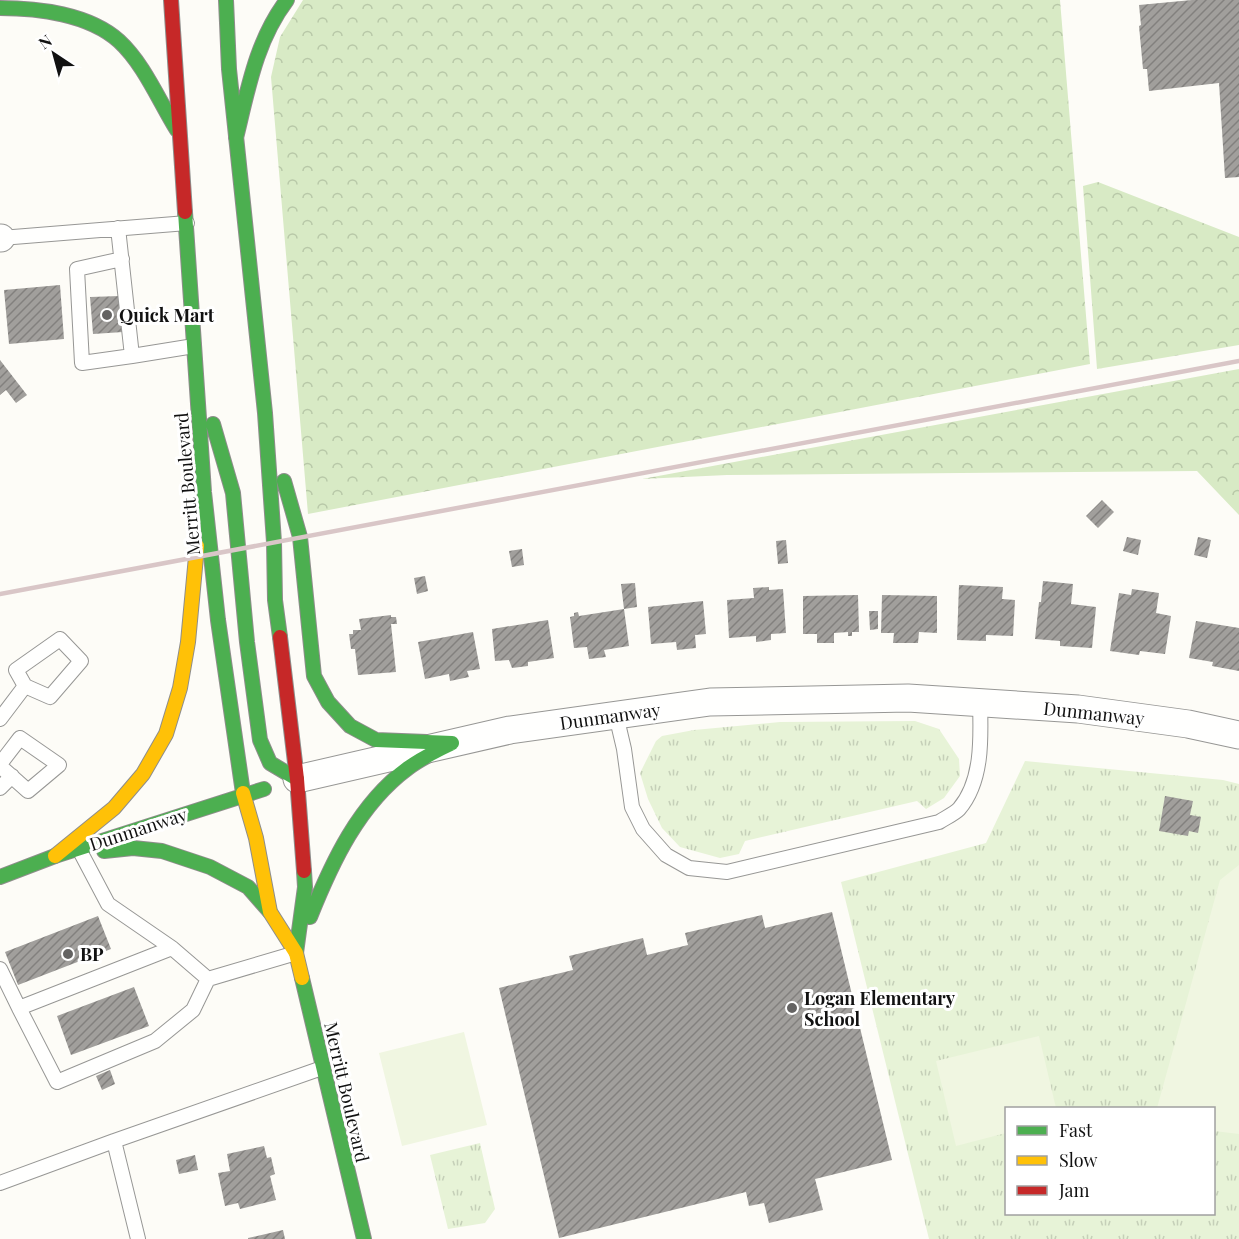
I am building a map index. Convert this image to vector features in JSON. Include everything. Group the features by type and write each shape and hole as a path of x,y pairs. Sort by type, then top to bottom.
{"main road":[{"name":"Merritt Boulevard","path":"171,0 204,492 218,620 243,795 256,837 270,912 296,952 364,1239"},
{"name":"Merritt Boulevard","path":"226,0 227,52 266,413 275,600 297,779 305,887 296,952"},
{"path":"236,138 258,56 272,22 287,0"},
{"path":"0,8 14,7 78,20 118,40 141,71 180,135"},
{"path":"195,363 233,493 247,642 260,740 270,763 297,779"},
{"path":"266,413 300,537 314,676 328,702 350,726 376,740 452,743"},
{"path":"55,856 114,808 143,774 166,734 180,688 188,642 195,559 204,492"},
{"path":"296,952 329,868 347,836 373,802 401,773 452,743"},
{"name":"Dunmanway","path":"0,877 55,856 297,779"},
{"path":"55,856 133,848 162,851 210,867 248,887 270,912"}],"street":[{"name":"Dunmanway","path":"297,779 510,730 710,702 908,698 1078,709 1188,724 1239,735"}],"lane":[{"path":"1,238 187,223"},
{"path":"118,228 132,356"},
{"path":"122,259 77,269 82,363 194,346"},
{"path":"60,639 81,661 50,698 25,686 16,670 60,639"},
{"path":"0,719 25,686"},
{"path":"616,715 624,749 632,807 643,829 666,855 689,868 727,872 939,822 958,810 973,787 981,736 980,703"},
{"path":"20,738 59,765 28,791 0,765 20,738"},
{"path":"0,788 12,776"},
{"path":"81,853 108,904 172,948 208,979"},
{"path":"19,1008 172,948"},
{"path":"0,969 57,1082 155,1041 193,1010 208,979 296,952"},
{"path":"0,1183 322,1068"},
{"path":"114,1141 138,1239"}],"green space":[{"path":"303,0 1060,0 1090,364 308,514 271,77 280,37"},
{"path":"1098,182 1239,237 1239,345 1097,369 1083,186"},
{"path":"1239,369 1239,515 1197,471 727,475 642,479"},
{"path":"915,721 939,729 959,759 960,776 944,798 926,809 917,801 745,841 739,854 720,858 680,847 662,828 648,799 640,773 656,741 662,736 694,730 780,722"},
{"path":"1025,761 1223,780 1239,784 1239,1239 929,1239 841,882 986,843"},
{"path":"1239,865 1239,1134 1215,1131 1215,1107 1157,1107 1220,880"},
{"path":"464,1032 487,1125 402,1146 379,1053"},
{"path":"1039,1036 1056,1107 1005,1107 1005,1133 956,1146 936,1061"},
{"path":"480,1143 495,1209 485,1223 448,1229 430,1155"}],"building":[{"path":"1192,0 1239,0 1239,177 1225,178 1219,83 1149,91 1147,69 1143,69 1139,5"},
{"path":"60,285 64,339 9,344 4,290"},
{"name":"Quick Mart","path":"120,296 123,332 93,334 90,297"},
{"path":"0,360 27,395 16,403 6,390 0,395"},
{"path":"1102,500 1114,512 1098,528 1086,516"},
{"path":"1127,537 1141,540 1138,555 1123,551"},
{"path":"1198,537 1211,540 1207,558 1194,555"},
{"path":"786,540 788,563 778,564 776,541"},
{"path":"522,549 524,565 512,567 509,551"},
{"path":"425,576 428,591 417,594 414,578"},
{"path":"1043,581 1073,584 1071,604 1096,607 1092,648 1060,646 1060,641 1035,639"},
{"path":"635,583 637,607 624,609 621,584"},
{"path":"959,585 1003,587 1002,599 1015,600 1013,636 986,635 986,641 957,640"},
{"path":"769,587 769,590 783,589 786,633 771,634 771,640 756,642 756,636 729,638 727,600 754,598 753,588"},
{"path":"1132,589 1159,593 1156,613 1171,616 1165,654 1140,651 1139,655 1110,651 1119,593 1131,595"},
{"path":"858,595 859,632 852,632 852,636 848,636 848,632 834,633 834,643 817,643 817,634 803,634 803,596"},
{"path":"882,595 937,596 937,633 919,632 918,643 893,643 894,633 881,633"},
{"path":"703,601 706,634 695,635 696,648 677,650 676,642 651,644 648,607"},
{"path":"624,609 629,646 604,650 606,657 589,659 587,647 574,648 570,617 574,616 574,613 578,612 579,616"},
{"path":"869,611 878,611 878,629 870,630"},
{"path":"391,615 391,617 396,617 397,624 391,624 396,672 358,675 355,649 351,649 349,634 353,634 353,630 361,630 359,619"},
{"path":"548,620 554,658 528,662 528,666 512,668 509,660 495,661 492,629"},
{"path":"1196,621 1239,628 1239,671 1212,666 1213,662 1189,658"},
{"path":"473,632 480,669 467,671 469,677 450,681 449,674 425,679 418,642"},
{"path":"1165,796 1193,801 1190,815 1201,817 1198,833 1189,831 1188,836 1159,831"},
{"path":"832,912 892,1160 815,1179 823,1210 769,1223 764,1203 749,1206 746,1192 559,1238 499,988 573,970 569,956 643,938 647,955 688,945 685,933 762,915 765,928"},
{"path":"98,916 111,949 18,985 5,952"},
{"path":"134,987 149,1026 71,1055 57,1016"},
{"path":"110,1070 115,1084 102,1090 96,1076"},
{"path":"264,1146 267,1158 271,1157 275,1174 270,1176 276,1200 240,1209 238,1203 225,1206 218,1173 230,1171 227,1154"},
{"path":"195,1155 198,1170 179,1174 176,1160"},
{"path":"283,1230 285,1239 248,1239 248,1238"}],"railway":[{"path":"0,594 1239,361"}],"traffic: fast":[{"path":"226,0 229,69 265,413 274,542 275,600 280,637"},
{"path":"236,138 260,49 276,16 287,0"},
{"path":"0,8 30,9 62,14 93,24 107,32 119,41 136,61 177,130"},
{"path":"185,212 204,492 218,620 243,793"},
{"path":"213,424 233,493 247,642 260,740 270,763 297,779"},
{"path":"284,481 300,537 314,676 328,702 350,726 376,740 452,743"},
{"path":"310,917 338,855 361,816 391,782 408,768 452,743"},
{"path":"0,877 55,856 264,789"},
{"path":"104,851 133,848 162,851 210,867 248,887 270,912"},
{"path":"296,953 305,887 304,871"},
{"path":"302,978 364,1239"}],"traffic: slow":[{"path":"55,856 114,808 143,774 166,734 180,688 188,642 197,546"},
{"path":"243,793 256,838 270,912 296,953 302,978"}],"traffic: jam":[{"path":"171,0 185,212"},
{"path":"280,637 297,779 304,871"}],"place":[{"name":"Quick Mart","path":"107,315"},
{"name":"BP","path":"68,954"},
{"name":"Logan Elementary School","path":"792,1008"}]}
